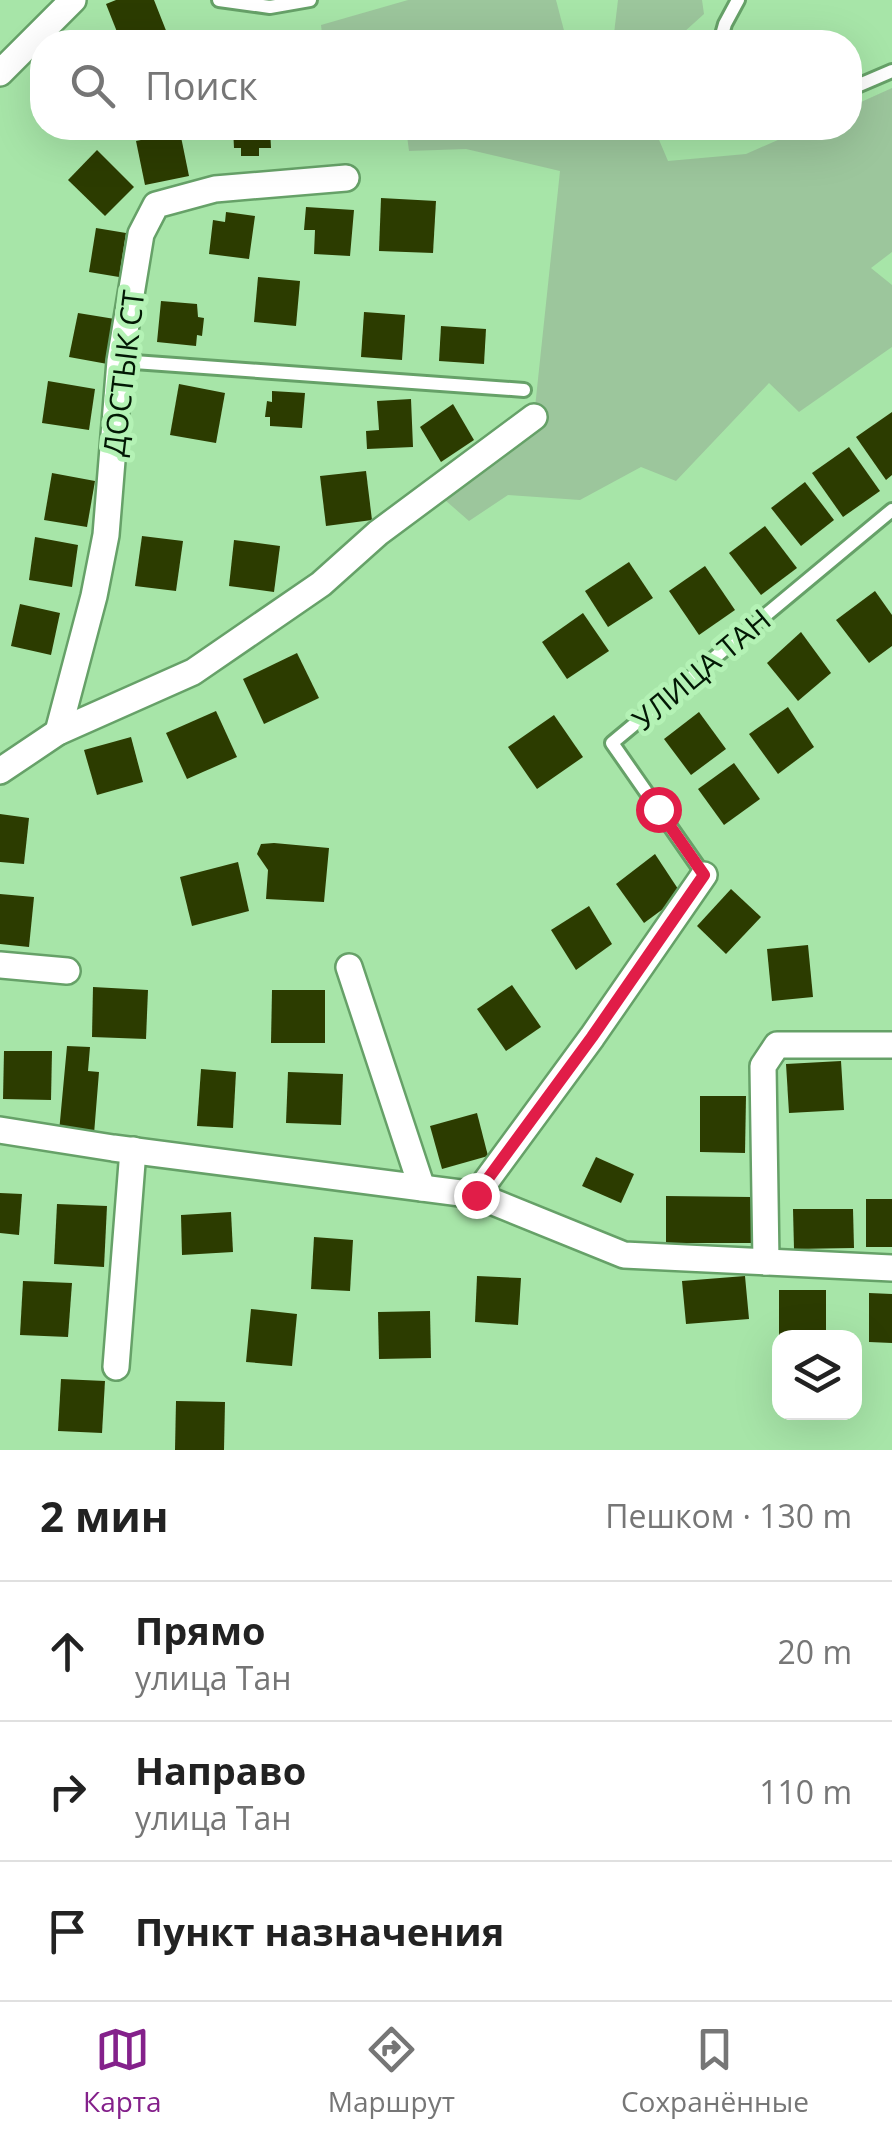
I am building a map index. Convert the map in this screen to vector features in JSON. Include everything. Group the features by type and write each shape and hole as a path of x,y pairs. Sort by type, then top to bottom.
{"street":[{"path":"44,30 74,0"},
{"path":"0,73 30,43"},
{"name":"ДОСТЫК СТ","path":"58,732 106,535 120,362 141,234 156,205 215,190 346,178"},
{"path":"0,771 58,732 193,672 321,584 378,533 534,417"},
{"name":"УЛИЦА ТАН","path":"476,1195 704,875"},
{"path":"0,965 66,971"},
{"path":"348,967 422,1188"},
{"path":"766,1262 763,1066 776,1046 892,1045"},
{"path":"0,1130 476,1195 624,1255 892,1268"},
{"path":"116,1367 132,1150"}],"lane":[{"path":"219,0 270,7 310,0"},
{"path":"723,30 738,0"},
{"path":"862,84 892,71"},
{"path":"120,362 524,390"},
{"name":"УЛИЦА ТАН","path":"704,875 612,743 892,510"}],"green space":[{"path":"408,0 556,0 564,30 322,30 321,25"},
{"path":"618,0 702,0 704,14 686,30 614,30"},
{"path":"892,88 892,252 871,268 892,285 892,347 799,412 769,383 676,481 641,467 580,500 508,495 469,521 437,493 534,417 560,171 466,149 409,151 408,140 659,140 668,161 746,154 778,140 862,140 862,102"}],"building":[{"path":"116,0 154,0 166,30 116,30 106,4"},
{"path":"182,140 189,176 145,185 136,141"},
{"path":"234,140 271,140 271,148 259,148 259,156 241,156 241,148 234,148"},
{"path":"97,150 134,187 105,216 68,180"},
{"path":"381,198 436,201 433,253 379,251"},
{"path":"306,207 354,210 350,256 314,254 315,230 304,230"},
{"path":"226,212 255,216 249,259 209,254 213,220 225,222"},
{"path":"96,228 126,233 119,277 89,272"},
{"path":"258,277 300,281 296,326 254,322"},
{"path":"161,301 197,304 198,317 204,318 202,336 197,335 196,346 157,342"},
{"path":"364,312 405,315 402,360 361,357"},
{"path":"78,313 121,320 113,365 69,357"},
{"path":"441,326 486,329 484,364 439,361"},
{"path":"48,381 95,389 89,430 42,423"},
{"path":"179,384 225,393 216,443 170,435"},
{"path":"272,391 305,393 302,428 270,426 270,417 265,417"},
{"path":"411,399 413,447 367,449 366,431 379,430 377,401"},
{"path":"453,404 474,440 441,462 420,427"},
{"path":"892,412 892,475 886,480 856,437"},
{"path":"849,447 880,491 843,517 812,473"},
{"path":"366,471 372,520 326,526 320,476"},
{"path":"52,473 95,481 87,527 44,520"},
{"path":"805,482 834,520 801,546 771,508"},
{"path":"765,526 797,568 761,595 729,553"},
{"path":"142,536 183,541 176,591 135,586"},
{"path":"35,537 78,545 72,587 29,580"},
{"path":"234,540 280,546 274,592 229,586"},
{"path":"629,562 653,598 608,627 585,591"},
{"path":"705,566 735,610 699,635 669,591"},
{"path":"875,591 892,615 892,646 869,663 836,620"},
{"path":"20,604 60,613 51,655 11,646"},
{"path":"583,613 609,651 567,679 542,642"},
{"path":"801,632 831,673 798,701 767,663"},
{"path":"297,653 319,698 264,724 243,679"},
{"path":"788,707 814,747 778,774 749,734"},
{"path":"216,711 237,757 187,779 166,733"},
{"path":"699,712 726,749 691,775 664,739"},
{"path":"554,715 583,757 537,789 508,747"},
{"path":"131,737 143,782 97,795 84,750"},
{"path":"734,763 760,799 724,825 698,789"},
{"path":"0,814 29,818 24,864 0,862"},
{"path":"261,844 329,848 324,902 266,899 268,870 257,854"},
{"path":"655,854 682,895 644,923 616,884"},
{"path":"238,862 249,911 192,926 180,877"},
{"path":"731,889 761,917 726,954 697,926"},
{"path":"0,894 34,897 29,947 0,944"},
{"path":"589,906 612,944 576,970 551,930"},
{"path":"808,945 813,997 772,1001 767,949"},
{"path":"512,985 541,1027 506,1051 477,1009"},
{"path":"93,987 148,990 146,1039 92,1037"},
{"path":"272,990 325,990 325,1043 271,1043"},
{"path":"67,1046 90,1047 88,1071 99,1072 94,1134 59,1132"},
{"path":"4,1051 52,1051 51,1100 3,1099"},
{"path":"841,1061 844,1110 789,1113 786,1064"},
{"path":"201,1069 236,1072 233,1128 197,1126"},
{"path":"288,1072 343,1074 341,1125 286,1123"},
{"path":"700,1096 746,1096 745,1153 700,1152"},
{"path":"477,1113 488,1156 442,1169 430,1126"},
{"path":"596,1157 634,1174 621,1203 582,1186"},
{"path":"0,1193 22,1194 19,1235 0,1233"},
{"path":"666,1196 751,1197 751,1243 666,1243"},
{"path":"866,1199 892,1199 892,1247 866,1247"},
{"path":"57,1204 107,1206 104,1267 54,1264"},
{"path":"793,1209 853,1209 854,1248 794,1249"},
{"path":"231,1212 233,1252 182,1255 181,1215"},
{"path":"314,1237 353,1240 350,1291 311,1289"},
{"path":"477,1276 521,1278 518,1325 475,1322"},
{"path":"745,1276 749,1319 686,1324 682,1281"},
{"path":"23,1281 72,1283 68,1337 20,1335"},
{"path":"779,1290 826,1290 826,1330 779,1330"},
{"path":"869,1293 892,1294 892,1343 869,1342"},
{"path":"251,1309 297,1314 292,1366 246,1362"},
{"path":"430,1311 431,1358 379,1359 378,1312"},
{"path":"61,1379 105,1381 102,1433 58,1431"},
{"path":"176,1401 225,1402 224,1450 175,1450"}],"route":[{"path":"476,1195 704,875 658,809"}]}
